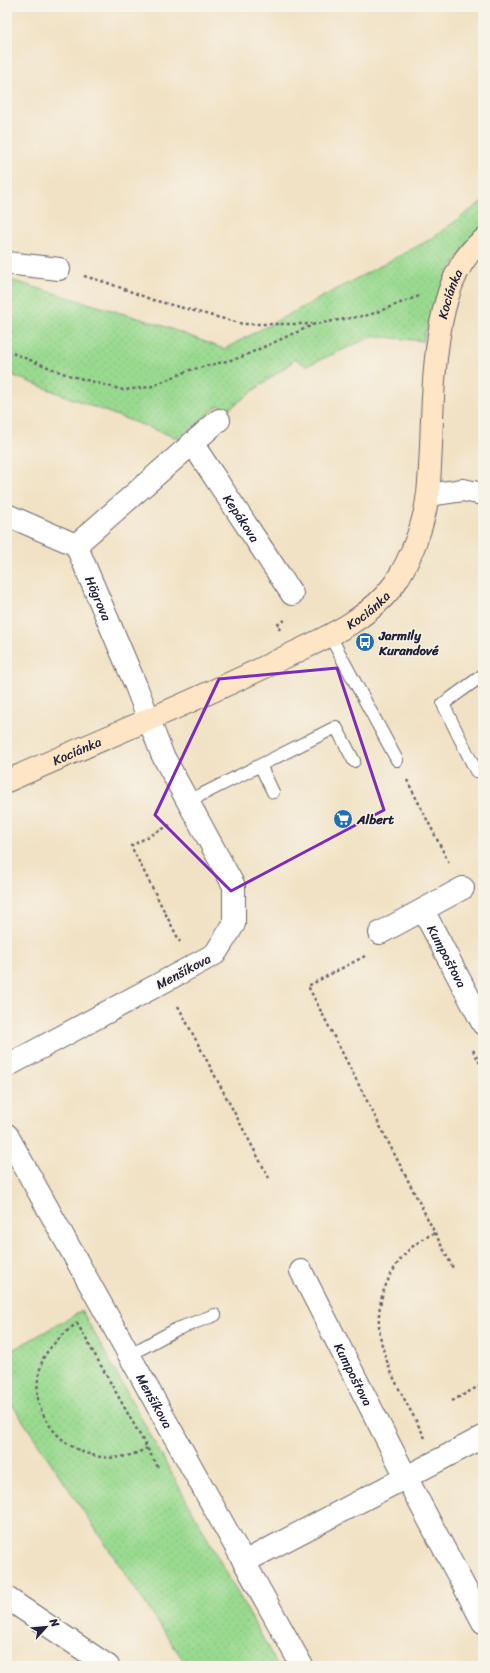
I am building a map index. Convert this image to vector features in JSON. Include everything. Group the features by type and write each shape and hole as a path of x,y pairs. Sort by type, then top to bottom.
{"street":[{"name":"Kociánka","path":"7,781 222,688 330,636 375,606 395,582 415,544 428,495 436,362 442,318 451,284 464,261 483,240"},
{"path":"7,263 59,270"},
{"path":"7,515 76,545 219,420"},
{"name":"Kepákova","path":"192,443 292,594"},
{"path":"428,495 463,490 483,494"},
{"name":"Högrova","path":"76,545 149,720"},
{"name":"Menšíkova","path":"7,1066 215,954 234,924 234,886 162,754 149,720"},
{"name":"Kumpoštova","path":"380,933 463,888"},
{"name":"Kumpoštova","path":"423,910 483,1024"},
{"name":"Menšíkova","path":"7,1135 302,1666"},
{"name":"Kumpoštova","path":"301,1271 406,1477 483,1622"},
{"path":"244,1562 483,1437"},
{"path":"7,1598 108,1666"}],"lane":[{"path":"330,636 397,760"},
{"path":"476,771 443,704 483,675"},
{"path":"191,807 260,765 336,726 354,761"},
{"path":"260,765 273,792"},
{"path":"129,1355 177,1328 215,1315"}],"path":[{"path":"59,270 108,283 153,300 242,324 315,324 369,315 451,284"},
{"path":"7,351 68,375 123,390 150,387 190,370 239,358 315,324"},
{"path":"397,760 463,888"},
{"path":"178,938 131,846 191,807"},
{"path":"368,955 308,986 454,1270"},
{"path":"184,1016 269,1178"},
{"path":"472,1048 483,1069"},
{"path":"426,1440 387,1363 379,1336 378,1308 382,1293 397,1264 410,1248 422,1239 435,1233"},
{"path":"101,1305 77,1322 56,1342 44,1358 38,1383 40,1407 54,1432 73,1448 97,1457 117,1457 138,1454 173,1434"},
{"path":"452,1401 483,1384"}],"highlighted area":[{"path":"337,668 384,810 231,891 155,815 219,679"}],"green space":[{"path":"483,201 483,227 461,252 452,266 438,294 423,341 374,336 306,366 296,359 225,412 219,405 180,439 7,373 7,279 158,324 224,349 431,239"},
{"path":"82,1311 278,1666 187,1666 7,1397 7,1353"}],"place":[{"name":"Jarmily Kurandové","path":"365,642"},
{"name":"Albert","path":"343,819"}]}
